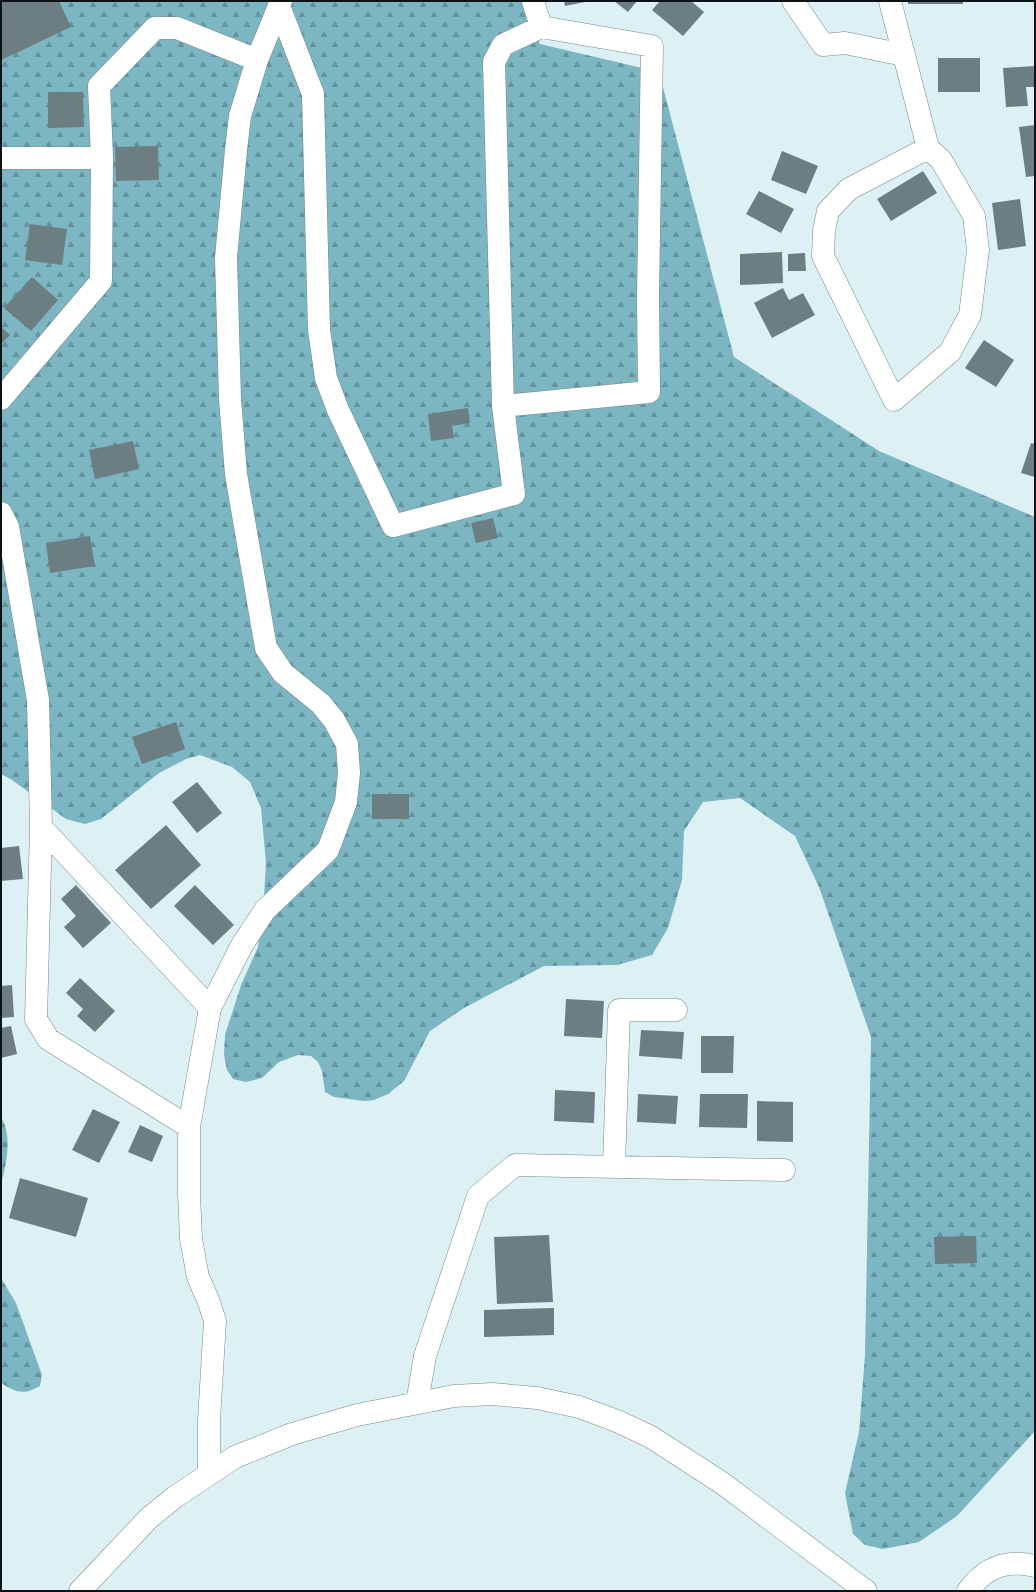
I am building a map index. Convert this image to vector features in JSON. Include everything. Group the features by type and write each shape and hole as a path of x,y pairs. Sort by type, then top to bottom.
{"street":[{"path":"533,1 541,27"},
{"path":"793,1 822,45 846,43 904,55"},
{"path":"890,1 928,148 941,160 974,216 978,250 970,315 950,352 894,400 823,256 824,230 828,211 849,189 928,148"},
{"path":"280,4 313,94 319,330 326,378 338,410 393,526 514,494 503,406 494,62 503,45 541,27 652,46 648,297 649,392 503,406"},
{"path":"209,1474 209,1420 215,1321 209,1302 198,1278 191,1239 189,1128 210,1008 242,945 265,910 328,850 346,802 349,772 347,744 334,720 321,704 283,673 266,648 236,474 230,399 226,258 236,150 240,116 257,60 280,4"},
{"path":"1,399 101,280 102,158 99,86 155,28 177,28 257,60"},
{"path":"1,158 102,158"},
{"path":"1,513 8,526 38,700 41,827 36,1019 48,1039 189,1128"},
{"path":"41,827 210,1008"},
{"path":"614,1167 620,1010 676,1010"},
{"path":"417,1403 425,1356 478,1196 515,1165 784,1170"},
{"path":"80,1591 149,1518 175,1497 235,1457 292,1434 357,1415 454,1396 500,1394 537,1398 579,1407 616,1421 651,1437 722,1483 866,1591"},
{"path":"968,1591 989,1570 1008,1563 1035,1566"}],"green space":[{"path":"1,1 522,1 540,44 659,72 734,357 879,451 1035,517 1035,1431 957,1516 919,1542 883,1549 865,1545 853,1534 845,1493 859,1432 865,1355 871,1037 819,887 795,836 740,798 703,802 684,831 682,880 668,928 652,955 617,965 544,966 464,1008 430,1031 404,1081 388,1094 374,1100 364,1101 334,1097 325,1092 322,1071 318,1062 311,1056 298,1055 279,1062 262,1078 246,1082 233,1079 227,1070 224,1055 225,1035 241,985 258,947 264,897 266,863 261,808 250,782 232,767 200,755 186,759 159,773 101,819 85,824 66,819 12,780 1,774"},
{"path":"1,1117 5,1125 8,1142 1,1185"},
{"path":"1,1278 16,1303 42,1375 40,1386 25,1392 16,1391 1,1383"}],"building":[{"path":"1,1 59,1 71,27 1,60"},
{"path":"564,1 585,1 585,2 565,6"},
{"path":"614,1 637,1 628,12"},
{"path":"660,1 691,1 704,12 683,36 652,10"},
{"path":"908,1 963,1 963,4 908,4"},
{"path":"938,58 980,58 980,92 938,92"},
{"path":"1035,66 1035,87 1026,87 1028,106 1006,107 1003,68"},
{"path":"48,92 83,92 84,127 48,128"},
{"path":"1035,125 1035,176 1026,177 1019,127"},
{"path":"158,146 159,180 116,181 115,147"},
{"path":"782,151 818,166 806,194 771,180"},
{"path":"923,171 937,193 891,221 877,199"},
{"path":"759,191 794,209 781,233 746,214"},
{"path":"1020,199 1026,246 998,250 992,203"},
{"path":"30,224 67,229 62,265 25,260"},
{"path":"782,252 783,283 740,285 740,254"},
{"path":"805,253 806,271 788,271 788,254"},
{"path":"32,277 58,300 31,331 4,308"},
{"path":"783,288 789,300 803,293 815,315 772,338 754,303"},
{"path":"1,327 10,335 1,344"},
{"path":"984,340 1014,360 996,387 965,368"},
{"path":"468,408 470,423 452,426 454,438 431,441 428,414"},
{"path":"133,441 139,469 95,479 89,450"},
{"path":"1031,443 1035,444 1035,477 1021,473"},
{"path":"493,518 498,538 476,543 471,523"},
{"path":"90,536 95,566 50,573 46,543"},
{"path":"176,722 185,749 142,764 132,737"},
{"path":"197,782 222,813 197,833 172,802"},
{"path":"372,794 409,794 409,819 372,819"},
{"path":"166,825 201,865 151,909 115,870"},
{"path":"19,846 23,879 1,881 1,848"},
{"path":"76,885 111,923 83,948 64,927 76,916 61,899"},
{"path":"195,885 234,925 213,945 174,906"},
{"path":"80,978 115,1011 95,1032 77,1016 83,1009 66,993"},
{"path":"12,985 14,1017 1,1018 1,986"},
{"path":"566,999 604,1001 602,1038 564,1036"},
{"path":"11,1026 17,1054 1,1058 1,1028"},
{"path":"641,1030 684,1032 682,1059 639,1056"},
{"path":"701,1036 734,1036 733,1073 701,1073"},
{"path":"555,1090 595,1092 594,1123 554,1121"},
{"path":"638,1094 678,1096 676,1124 637,1122"},
{"path":"700,1094 748,1094 747,1128 699,1127"},
{"path":"757,1101 793,1102 793,1142 757,1141"},
{"path":"93,1109 120,1122 99,1163 72,1150"},
{"path":"140,1125 163,1136 152,1162 128,1152"},
{"path":"20,1178 88,1198 76,1237 9,1218"},
{"path":"549,1235 553,1302 497,1304 494,1237"},
{"path":"976,1236 977,1263 935,1264 934,1237"},
{"path":"554,1308 554,1335 484,1337 484,1310"}]}
